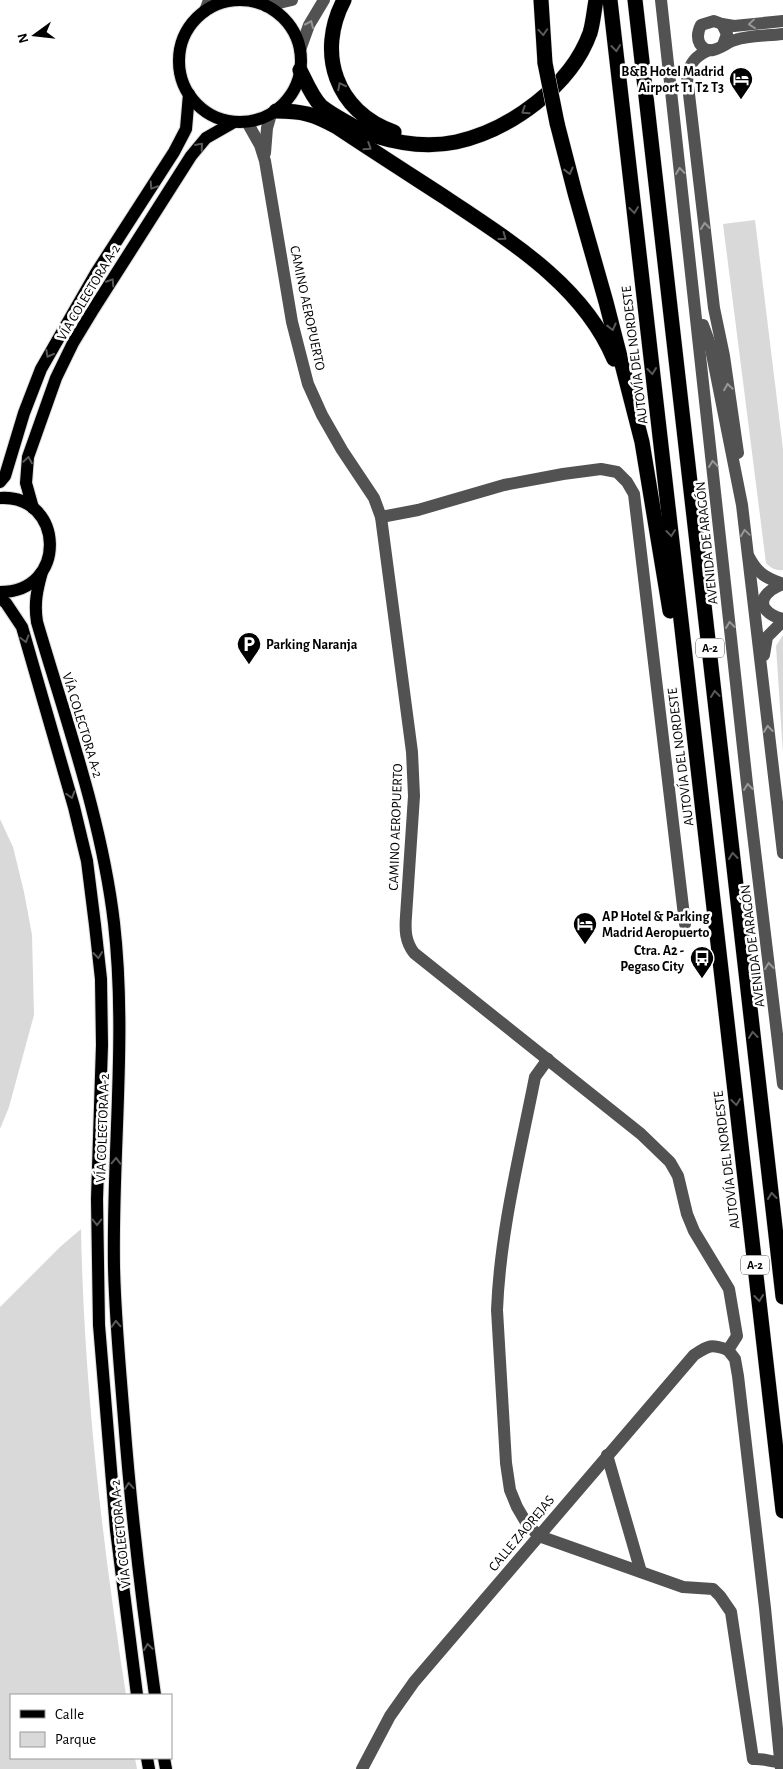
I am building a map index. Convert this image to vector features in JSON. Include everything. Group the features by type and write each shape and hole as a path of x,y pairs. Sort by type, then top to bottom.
{"highway":[{"path":"344,0 335,22 332,37 332,61 341,88 357,111 367,120 382,128 404,135 431,139 491,130"},
{"path":"540,0 545,63 557,123 642,442 700,790"},
{"path":"300,70 320,105 361,130 393,142 430,144 456,142 491,130 532,106 555,86 573,66 589,34 596,0"},
{"name":"AUTOVÍA DEL NORDESTE","path":"610,0 783,1511"},
{"name":"A-2","path":"635,0 783,1297"},
{"path":"273,112 300,111 320,117 337,127 492,229 530,256 566,288 595,324 614,357 642,442"}],"main road":[{"path":"235,0 246,0 266,6 276,12 292,29 300,50 300,70 292,93 273,112 241,122 213,116 204,110 189,94 180,72 181,49 189,28 207,6 235,0"},
{"name":"VÍA COLECTORA A-2","path":"0,482 5,476 24,413 41,369 96,273 174,152 186,129 189,94"},
{"name":"VÍA COLECTORA A-2","path":"154,1694 133,1529 116,1323 114,1236 119,1046 118,979 114,923 103,856 91,802 37,622 36,593 42,572 49,558 51,543 46,523 32,508 26,483 28,457 56,378 93,310 191,156 206,138 241,122"},
{"path":"0,498 15,499 32,508"},
{"path":"0,592 10,592 23,588 34,582 42,572"},
{"name":"VÍA COLECTORA A-2","path":"0,598 6,603 22,627 74,807 87,861 96,925 101,979 102,1045 97,1199 99,1324 116,1530 137,1694"}],"street":[{"path":"266,6 292,0"},
{"path":"300,50 309,25 324,0"},
{"name":"AVENIDA DE ARAGÓN","path":"661,1 746,774 783,1084"},
{"path":"709,50 699,42 698,33 701,25 710,21 734,26 783,21"},
{"path":"722,24 727,34 724,45"},
{"path":"783,34 736,40 716,50 709,50 695,57 691,62 687,77 714,308 724,356 738,450 742,505 783,853"},
{"name":"CAMINO AEROPUERTO","path":"265,160 267,128 273,112"},
{"name":"CAMINO AEROPUERTO","path":"241,122 260,145 265,160 292,322 308,384 326,422 374,498 382,517 414,777 405,933 408,945 414,953 641,1134 670,1162 678,1176 694,1231 729,1289 737,1336 728,1350"},
{"path":"696,307 710,344 742,505"},
{"path":"382,517 418,510 504,485 602,468 617,472 628,482 634,494 685,924"},
{"path":"748,556 755,568 767,578 783,584"},
{"path":"761,670 767,638 783,620 767,613 763,605 767,593 783,584"},
{"path":"548,1059 534,1077 502,1252 497,1310 506,1462 510,1490 527,1524 539,1536 684,1587 713,1589 720,1596 731,1612 753,1759 762,1758 780,1765 765,1608 738,1376 735,1360 728,1350"},
{"name":"CALLE ZAOREJAS","path":"362,1769 401,1699 607,1455 694,1356 704,1348 714,1345 728,1350"},
{"path":"607,1455 641,1572"}],"green space":[{"path":"755,220 783,449 783,570 774,569 766,563 723,224"},
{"path":"783,635 783,754 776,646"},
{"path":"0,819 13,847 32,935 34,1015 9,1107 0,1129"},
{"path":"81,1229 90,1405 109,1579 126,1694 10,1694 10,1759 135,1759 137,1769 0,1769 0,1307 60,1247"}],"place":[{"name":"B&B Hotel Madrid Airport T1 T2 T3","path":"741,100"},
{"name":"Parking Naranja","path":"249,665"},
{"name":"AP Hotel & Parking Madrid Aeropuerto","path":"585,945"},
{"name":"Ctra. A2 - Pegaso City","path":"702,979"}]}
